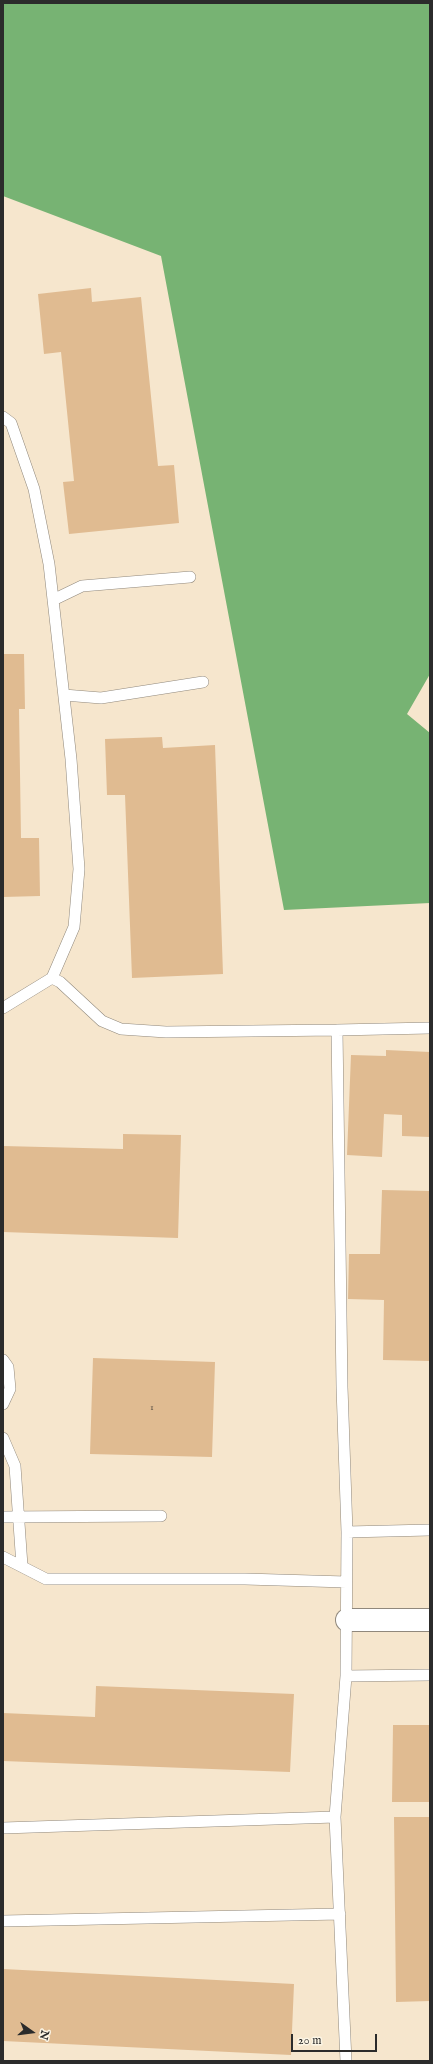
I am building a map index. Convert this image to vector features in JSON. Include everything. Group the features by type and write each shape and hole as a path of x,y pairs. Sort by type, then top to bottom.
{"street":[{"path":"347,1620 430,1620"}],"lane":[{"path":"3,417 11,424 34,489 49,564 64,695 79,869 74,927 52,978 3,1008"},
{"path":"53,600 82,586 190,578"},
{"path":"64,695 101,698 202,682"},
{"path":"52,978 60,982 102,1021 122,1029 166,1032 430,1028"},
{"path":"337,1030 342,1387 347,1532 347,1620 346,1676 335,1817 346,2061"},
{"path":"3,1360 8,1367 10,1389 3,1404"},
{"path":"3,1438 14,1466 22,1566"},
{"path":"3,1517 160,1516"},
{"path":"347,1532 430,1530"},
{"path":"3,1557 46,1579 237,1579 346,1582"},
{"path":"346,1676 430,1675"},
{"path":"3,1828 335,1817"},
{"path":"3,1921 340,1914"}],"green space":[{"path":"3,3 430,3 430,674 407,714 430,733 430,903 284,910 161,256 3,196"}],"building":[{"path":"91,288 92,302 141,297 158,466 174,465 179,523 69,534 63,482 74,481 61,352 44,354 38,294"},
{"path":"3,654 24,654 25,709 19,709 21,838 39,838 40,896 3,897"},
{"path":"162,737 163,748 215,745 223,974 132,978 125,795 107,795 105,739"},
{"path":"386,1050 430,1052 430,1137 402,1136 402,1115 384,1114 382,1157 347,1155 351,1055 386,1056"},
{"path":"123,1134 181,1135 178,1238 3,1232 3,1146 123,1149"},
{"path":"382,1190 430,1191 430,1361 383,1360 384,1300 348,1299 349,1254 380,1254"},
{"path":"93,1358 215,1362 212,1457 90,1454"},
{"path":"96,1686 294,1694 290,1772 3,1761 3,1713 95,1717"},
{"path":"393,1725 430,1725 430,1802 392,1802"},
{"path":"394,1817 430,1817 430,2001 396,2002"},
{"path":"3,1969 294,1984 291,2055 3,2041"}]}
